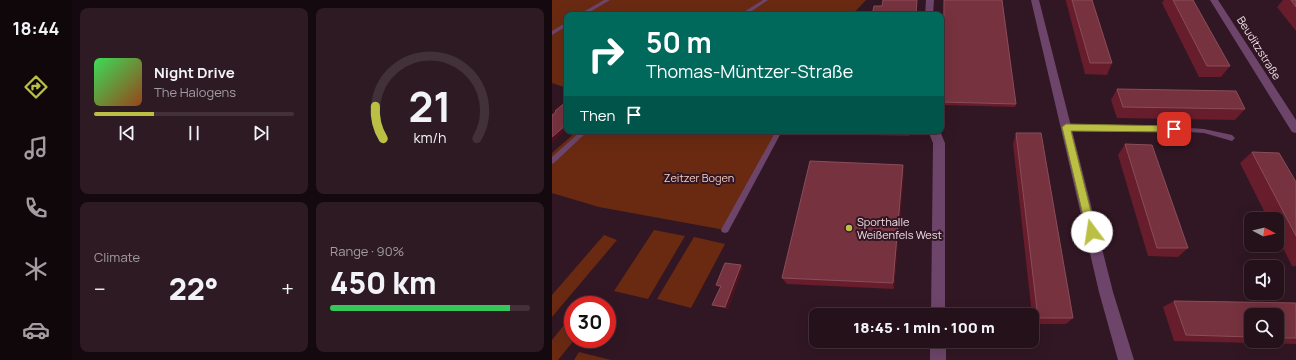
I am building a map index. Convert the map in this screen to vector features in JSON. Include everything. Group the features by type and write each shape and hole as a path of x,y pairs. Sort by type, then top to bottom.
{"street":[{"path":"930,0 930,12"},
{"path":"1035,0 1106,292 1126,360"},
{"name":"Beuditzstraße","path":"1214,0 1296,129"},
{"path":"935,134 939,143 938,308"},
{"path":"938,348 938,360"}],"lane":[{"path":"586,12 608,0"},
{"path":"749,12 766,0"},
{"path":"552,33 564,26"},
{"path":"1066,127 1160,128 1204,131 1232,138"},
{"path":"552,161 582,134"},
{"path":"725,230 778,134"},
{"path":"1126,360 1134,360"}],"green space":[{"path":"552,0 866,0 855,12 564,12 564,87 552,83"},
{"name":"Zeitzer Bogen","path":"574,134 777,134 725,230 599,207 552,193 552,153"},
{"path":"654,230 685,236 648,299 614,291"},
{"path":"604,235 617,240 570,296 564,296 564,303 552,317 552,295"},
{"path":"694,237 725,244 691,308 657,299"},
{"path":"564,325 564,348 568,348 558,360 552,360 552,340"},
{"path":"579,352 611,360 574,360"}],"building":[{"path":"883,0 917,0 916,12 873,12 874,6 882,6"},
{"path":"944,0 1002,0 1016,104 944,102"},
{"path":"1072,0 1092,0 1112,63 1090,63"},
{"path":"1173,0 1193,0 1230,66 1207,66"},
{"path":"1291,0 1296,0 1296,7"},
{"path":"1117,89 1236,91 1245,109 1123,107"},
{"path":"564,104 564,127 552,137 552,115 556,112 555,111"},
{"path":"1016,133 1041,133 1073,318 1039,318 1039,308 1037,308"},
{"path":"1125,144 1152,145 1188,248 1157,248"},
{"path":"1252,152 1279,153 1296,182 1296,236"},
{"name":"Sporthalle Weißenfels West","path":"810,161 903,165 893,283 782,278"},
{"path":"725,263 741,265 725,307 712,305 721,286 716,285"},
{"path":"1174,301 1296,303 1296,338 1284,338 1284,308 1244,308 1244,337 1186,335"}],"place":[{"name":"Sporthalle Weißenfels West","path":"849,228"}],"route":[{"path":"1092,232 1066,127 1174,129"}]}
